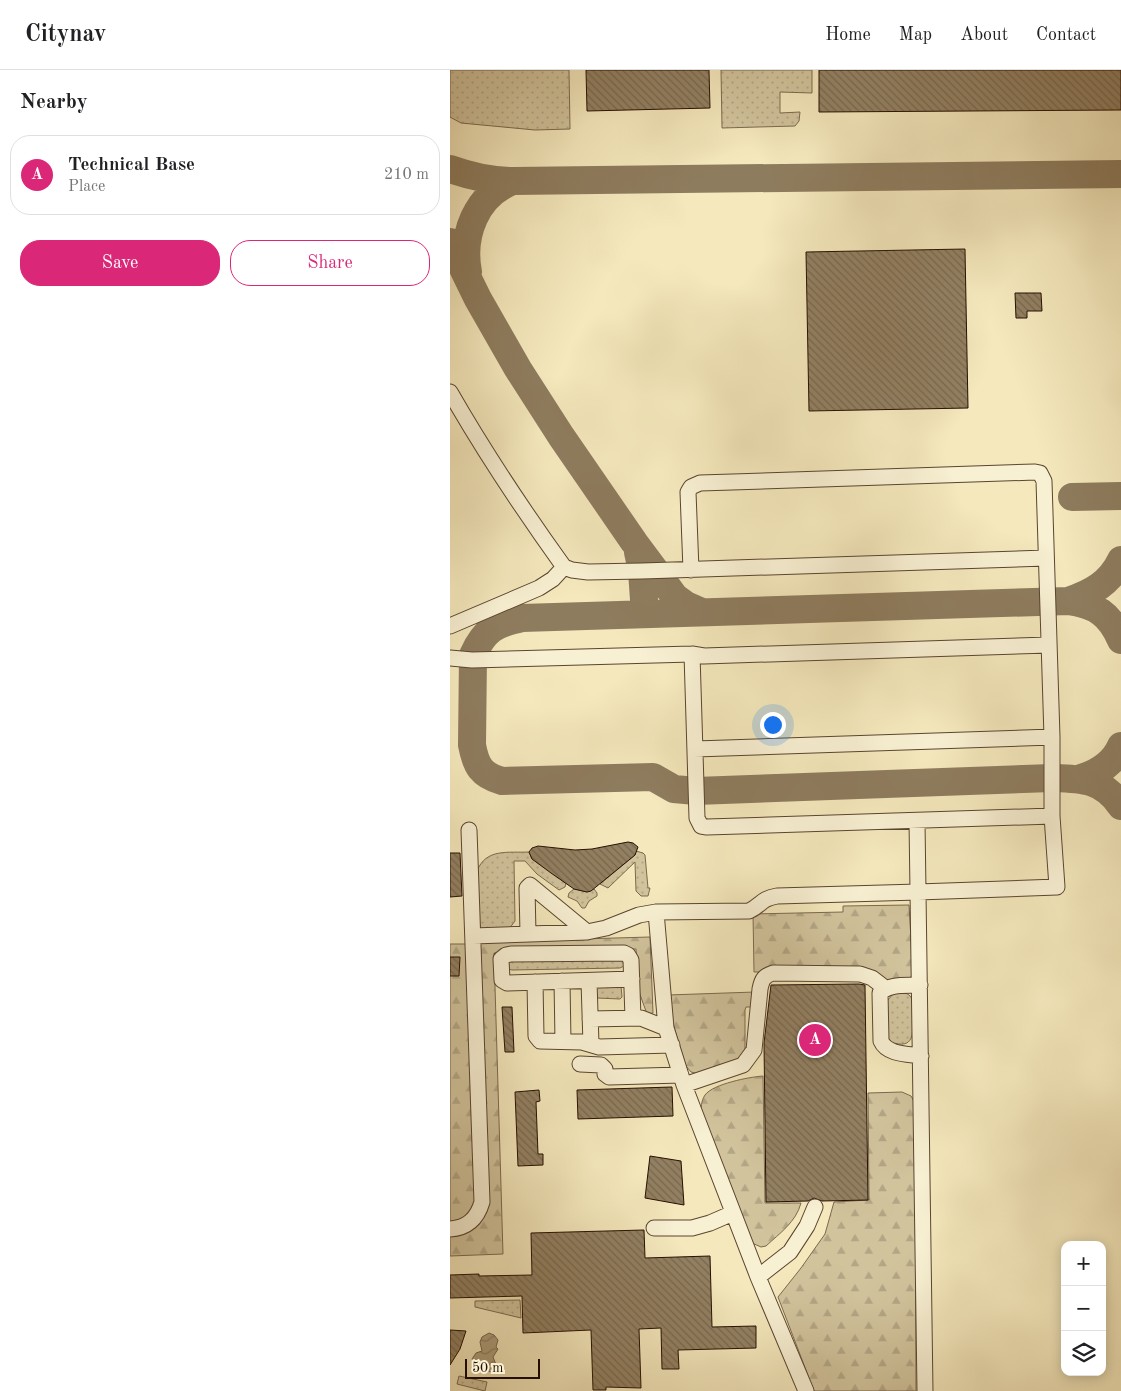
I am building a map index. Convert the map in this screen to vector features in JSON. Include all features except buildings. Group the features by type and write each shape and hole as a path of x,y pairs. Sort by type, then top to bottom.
{"lane":[{"path":"450,392 528,518 564,567 572,570 588,572 691,570 1046,558"},
{"path":"473,936 587,932 606,928 639,915 656,912 749,911 756,908 766,898 777,896 1056,887 1052,816 1052,737 1044,481 1040,474 1035,472 700,483 694,485 688,492 691,570"},
{"path":"450,626 539,588 553,579 564,567"},
{"path":"450,658 472,660 692,654 704,656 1049,645"},
{"path":"692,654 697,818 702,826 1052,816"},
{"path":"695,749 1052,737"},
{"path":"917,821 922,1056 925,1391"},
{"path":"450,1229 468,1225 476,1218 482,1202 469,830"},
{"path":"528,934 527,888 530,885 587,932"},
{"path":"656,912 666,1028 683,1080 758,1278 806,1391"},
{"path":"632,979 503,982 501,959 511,954 624,953 632,960 633,1018"},
{"path":"580,1064 601,1065 605,1069 605,1074 609,1077 683,1080 743,1065 754,1050 762,980 773,973 860,974 872,978 885,988"},
{"path":"562,981 564,1041"},
{"path":"589,981 591,1044"},
{"path":"535,982 538,1039 544,1042 582,1042 610,1048 672,1045"},
{"path":"920,985 885,988 880,993 881,1041 884,1047 891,1051 922,1056"},
{"path":"590,1019 641,1018 666,1028"},
{"path":"758,1278 790,1252 807,1226 815,1207"},
{"path":"654,1228 692,1228 733,1213"}],"green space":[{"path":"450,70 569,70 570,129 535,130 461,123 450,117"},
{"path":"721,70 812,70 812,93 780,92 780,113 800,112 799,121 795,126 722,128"},
{"path":"636,851 645,855 648,888 650,888 648,896 641,896 636,891 635,862 608,888 600,884 635,855"},
{"path":"529,852 532,859 566,883 565,887 559,890 537,874 525,861 514,861 515,921 509,929 479,930 477,871 481,864 486,858 498,853"},
{"path":"574,889 587,892 594,889 597,896 589,901 585,908 582,908 577,901 568,897 569,893"},
{"path":"909,905 913,974 910,978 889,982 866,972 754,972 753,914 843,912 843,906"},
{"path":"650,937 653,1013 647,1014 638,989 636,949 494,953 503,1254 450,1256 450,1235 480,1222 476,942"},
{"path":"450,944 468,944 477,1197 471,1214 450,1224"},
{"path":"623,958 624,966 620,968 512,970 508,969 507,960"},
{"path":"621,986 622,997 620,999 597,998 596,987"},
{"path":"755,992 755,1007 746,1007 745,1010 745,1049 737,1062 699,1074 691,1072 686,1066 670,1014 668,995"},
{"path":"894,993 907,994 911,997 913,1003 912,1035 911,1039 904,1044 891,1042 887,1036 886,1002"},
{"path":"763,1076 765,1203 801,1203 799,1210 787,1227 766,1246 761,1247 752,1243 701,1112 703,1100 709,1091 732,1082"},
{"path":"902,1092 911,1096 915,1103 916,1391 814,1391 778,1297 825,1234 834,1202 869,1200 868,1093"},
{"path":"520,1300 521,1318 475,1307 475,1301"},
{"path":"459,1376 487,1382 485,1391 457,1384"}],"water":[{"path":"489,1333 498,1340 496,1347 498,1349 493,1357 497,1367 491,1372 486,1370 481,1363 474,1362 472,1359 476,1353 482,1351 480,1342 482,1337"}],"taxiway":[{"path":"450,169 481,178 513,181 1121,174"},
{"path":"468,272 467,244 474,218 489,196 500,187 513,181"},
{"path":"450,242 478,299 518,369 561,436 634,542 675,597 686,605 702,612"},
{"path":"1072,497 1121,496"},
{"path":"638,552 642,571 645,614"},
{"path":"1068,601 1092,591 1106,581 1121,560"},
{"path":"1121,640 1117,631 1101,612 1087,605 1068,601 522,618 498,625 492,629 482,639 473,655 472,745 475,759 484,773 502,781 653,777 674,789 696,791 1063,778 1091,782 1107,790 1121,806"},
{"path":"1078,779 1103,768 1118,753 1121,746"}],"place":[{"name":"Technical Base","path":"815,1040"}]}
